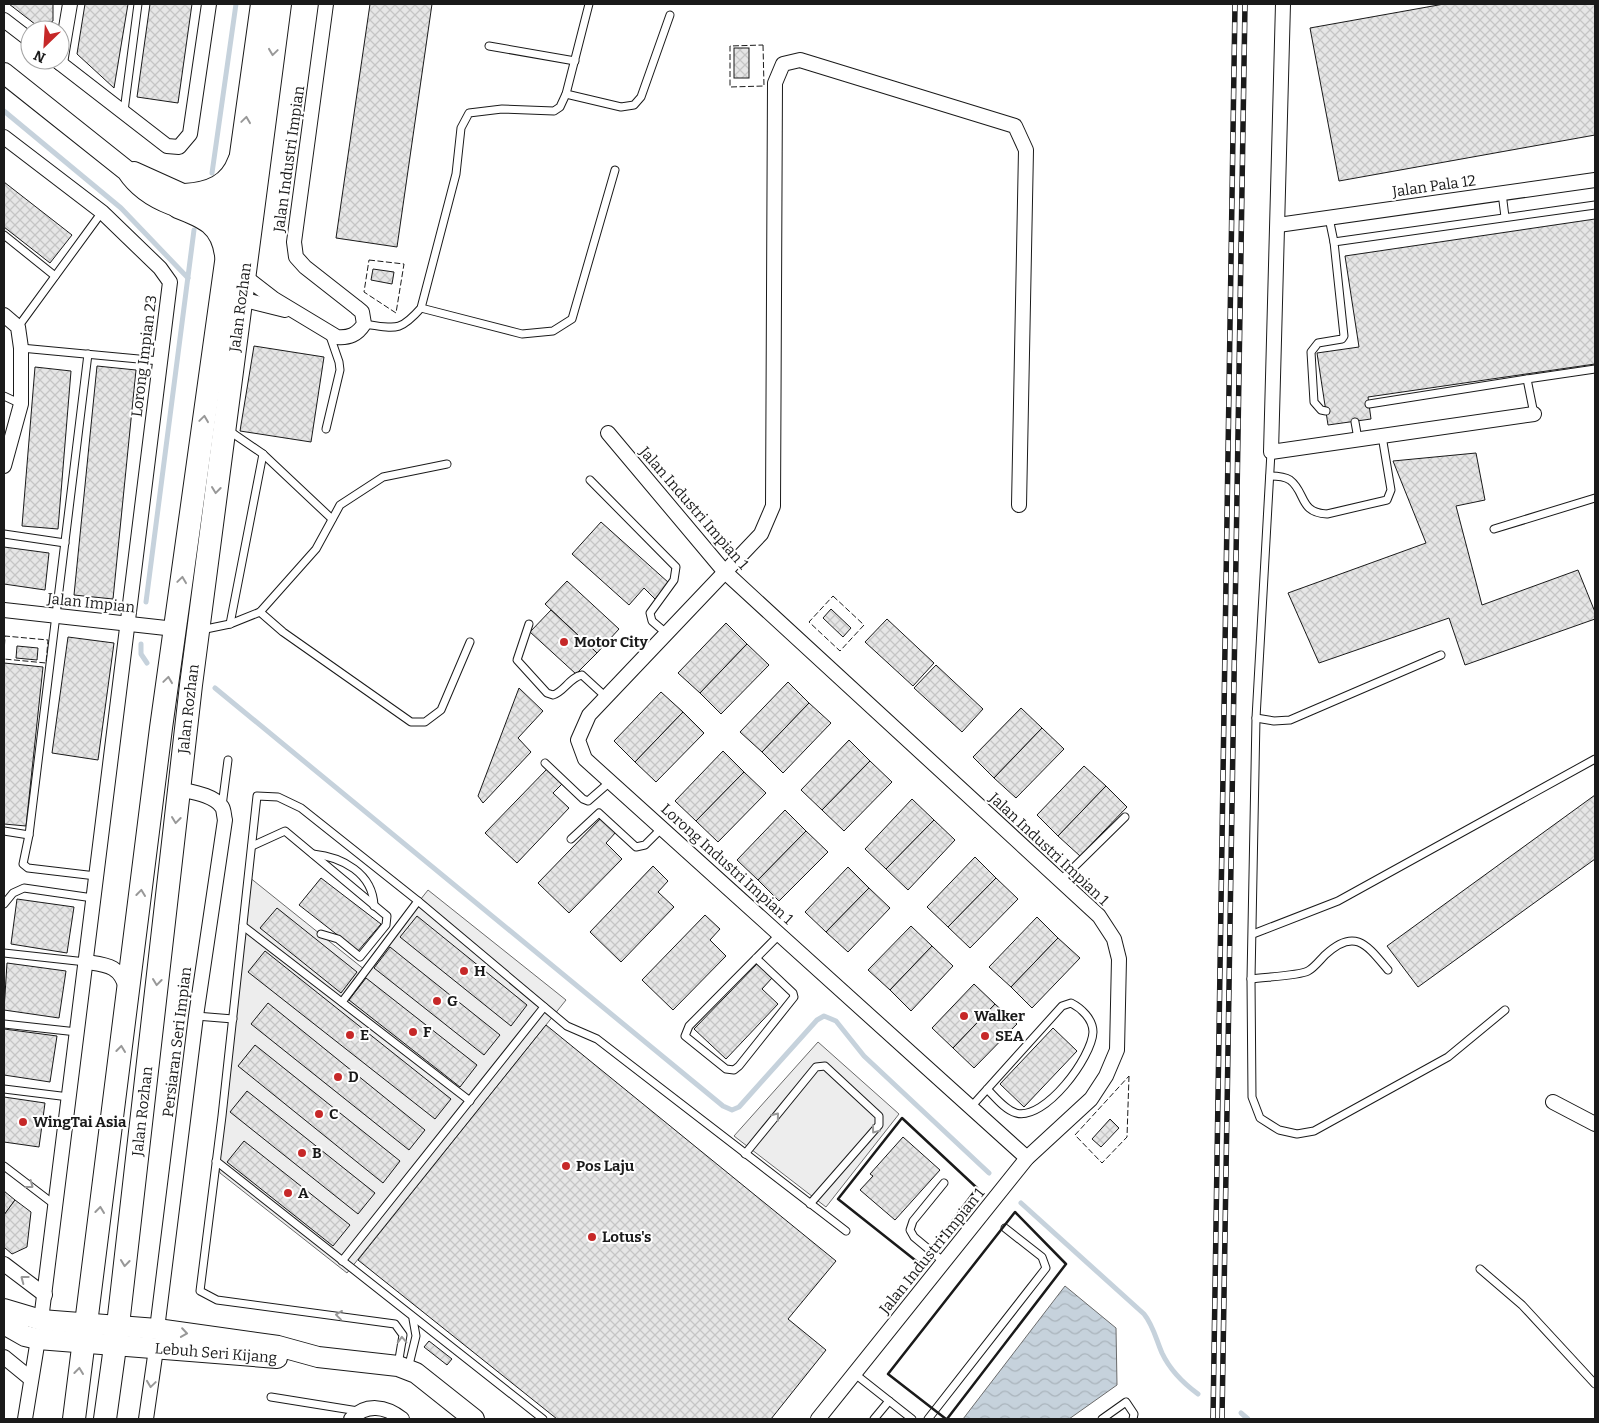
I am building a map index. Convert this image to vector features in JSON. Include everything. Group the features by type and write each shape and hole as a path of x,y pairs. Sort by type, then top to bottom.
{"main road":[{"name":"Jalan Rozhan","path":"249,160 262,4"},
{"name":"Jalan Rozhan","path":"74,1419 175,628 226,260 239,212 280,4"},
{"path":"182,201 215,189 249,160"},
{"path":"243,286 249,160"},
{"path":"182,201 214,227 224,240 226,260"},
{"name":"Jalan Rozhan","path":"105,1419 117,1335 198,631 243,286 238,272 239,212"},
{"path":"175,628 198,631"}],"street":[{"path":"67,20 70,4"},
{"path":"69,70 124,111 166,146 179,147 190,134 209,4"},
{"name":"Jalan Industri Impian","path":"326,4 294,242 296,257 304,267 362,312 364,324"},
{"path":"1283,4 1271,452 1534,414"},
{"path":"4,20 20,32"},
{"name":"Lorong Industri Impian 1","path":"1019,505 1026,150 1015,126 800,60 783,64 775,83 773,506 761,534 589,715 578,740 585,758 1027,1158"},
{"path":"4,73 127,171 136,184 155,199 182,201 239,212"},
{"name":"Lorong Impian 23","path":"4,137 102,212 160,268 170,282 127,623"},
{"name":"Jalan Pala 12","path":"1278,225 1595,180"},
{"path":"243,286 296,312 337,337 348,337 359,332 364,324"},
{"path":"243,286 296,312"},
{"path":"4,315 18,326 21,348 21,404 4,466"},
{"name":"Jalan Industri Impian 1","path":"608,433 724,571 1099,916 1114,939 1119,959 1117,1050 1106,1076 1091,1099 1027,1158 818,1419"},
{"name":"Jalan Impian","path":"4,610 175,628"},
{"path":"26,1419 45,1295 127,623"},
{"path":"180,789 201,794 222,808"},
{"name":"Persiaran Seri Impian","path":"157,1329 196,1016 225,820 222,808"},
{"path":"110,966 126,954 135,941"},
{"path":"86,962 110,966 124,979 128,994"},
{"path":"1552,1102 1595,1124"},
{"path":"4,1264 45,1295"},
{"path":"4,1309 40,1330"},
{"path":"4,1324 12,1330 117,1335"},
{"name":"Lebuh Seri Kijang","path":"117,1335 157,1329 278,1346 318,1357 403,1368 416,1373 474,1419"},
{"name":"Lebuh Seri Kijang","path":"117,1335 156,1349 278,1358 318,1357"},
{"path":"146,1419 156,1349"},
{"path":"4,1357 31,1379"},
{"path":"355,1415 367,1408 381,1409 394,1413 402,1419"}],"lane":[{"path":"124,111 138,4"},
{"path":"364,324 394,328 407,324 421,308 456,174 461,128 469,113 502,109 554,112 560,107 566,94 589,4"},
{"path":"566,94 621,107 634,106 641,97 670,15"},
{"path":"489,46 575,62"},
{"path":"421,308 522,334 553,331 572,319 616,170"},
{"path":"1502,193 1505,218"},
{"path":"1334,242 1595,205"},
{"path":"18,326 102,212"},
{"path":"1326,411 1321,410 1314,402 1312,352 1318,343 1342,339 1344,336 1334,242 1329,218"},
{"path":"4,235 55,276"},
{"path":"326,429 340,370 329,333"},
{"path":"21,348 160,360"},
{"path":"88,354 24,866 96,876"},
{"path":"1369,404 1595,369"},
{"path":"1527,379 1534,414"},
{"path":"4,396 21,404"},
{"path":"1355,422 1358,439"},
{"path":"224,427 263,454 332,520"},
{"path":"1270,476 1283,477 1290,480 1308,509 1316,514 1326,514 1387,500 1391,490 1382,436"},
{"path":"1271,452 1256,718 1251,979 1252,1097 1260,1118 1279,1130 1297,1134 1314,1131 1448,1057 1505,1010"},
{"path":"230,624 263,454"},
{"path":"198,631 230,624 260,612 316,549 340,505 383,477 447,464"},
{"path":"590,480 676,567 674,580 650,613 652,621 666,633"},
{"path":"1494,529 1595,498"},
{"path":"4,534 65,543"},
{"path":"260,612 283,632 411,722 425,722 441,710 470,642"},
{"path":"529,624 516,660 547,693 557,694 577,676 582,675 606,697"},
{"path":"1256,718 1274,721 1290,720 1441,655"},
{"name":"Persiaran Seri Impian","path":"222,808 228,760"},
{"path":"1253,934 1338,900 1595,760"},
{"path":"545,763 583,799 588,801 610,781"},
{"path":"403,1368 403,1336 394,1324 217,1300 200,1291 258,796 278,796 301,808 418,901 567,1026 597,1039 846,1231"},
{"path":"571,839 599,813 636,847 645,845 662,827"},
{"path":"1061,880 1125,817"},
{"path":"4,831 29,835"},
{"path":"252,846 285,831 387,916 386,925 360,957 338,939 321,934"},
{"path":"312,854 343,861 358,871 374,894 374,906"},
{"path":"4,904 13,893 24,888 93,898"},
{"path":"342,1002 418,901"},
{"path":"243,926 470,1101"},
{"path":"756,958 793,993 794,997 739,1066 734,1070 726,1069 685,1036 686,1031 756,958 780,934"},
{"path":"1251,979 1308,971 1336,945 1358,940 1365,944 1388,970"},
{"path":"4,953 86,962"},
{"path":"971,1107 987,1089 1062,1006 1072,1002 1083,1009 1093,1031 1089,1048 1067,1083 1049,1103 1031,1112 1018,1114 1009,1110 987,1089"},
{"path":"342,1261 544,1007"},
{"path":"196,1016 233,1019"},
{"path":"4,1024 77,1032"},
{"path":"745,1154 816,1067 825,1066 879,1116 880,1121 879,1126 810,1204"},
{"path":"4,1089 69,1097"},
{"path":"216,1161 543,1419"},
{"path":"4,1166 56,1205"},
{"path":"944,1183 913,1221 910,1230 914,1237 944,1262"},
{"path":"928,1419 1046,1268 1042,1257 1005,1228"},
{"path":"1480,1270 1522,1305 1595,1384"},
{"path":"403,1368 416,1336 413,1318"},
{"path":"855,1374 912,1419"},
{"path":"271,1397 355,1415"},
{"path":"874,1419 889,1401"},
{"path":"1102,1419 1126,1402 1134,1414 1134,1419"}],"shaded area":[{"path":"249,877 365,970 428,890 566,1000 347,1273 220,1173 216,1161"},
{"path":"818,1042 899,1114 826,1207 734,1136"}],"water":[{"path":"1065,1286 1116,1328 1117,1385 1069,1419 963,1419"}],"building":[{"path":"9,4 53,4 53,20 30,20"},
{"path":"85,4 128,4 114,88 77,54"},
{"path":"150,4 192,4 178,103 137,97"},
{"path":"370,4 432,4 397,247 336,238"},
{"path":"1444,4 1595,4 1595,135 1339,181 1310,28"},
{"path":"734,48 749,48 749,78 734,78"},
{"path":"4,182 72,235 50,263 4,227"},
{"path":"1595,219 1595,364 1368,397 1371,419 1328,425 1317,353 1359,347 1345,256"},
{"path":"373,269 394,272 392,284 371,280"},
{"path":"254,346 324,357 311,442 240,431"},
{"path":"97,366 136,370 113,599 74,595"},
{"path":"35,367 71,371 58,529 22,526"},
{"path":"1476,453 1485,500 1456,506 1482,605 1578,570 1595,612 1595,619 1465,665 1449,618 1319,663 1288,593 1426,543 1393,461"},
{"path":"601,522 669,583 655,599 644,588 629,605 572,554"},
{"path":"4,547 49,553 45,590 4,584"},
{"path":"567,581 619,629 597,653 545,604"},
{"path":"831,609 851,628 843,637 823,618"},
{"name":"Motor City","path":"551,610 597,653 576,674 530,632"},
{"path":"887,619 934,663 913,686 865,642"},
{"path":"726,623 747,644 700,693 678,673"},
{"path":"68,637 114,643 98,760 52,753"},
{"path":"747,644 769,665 721,714 700,693"},
{"path":"17,646 38,648 37,660 16,658"},
{"path":"4,663 43,667 26,826 4,824"},
{"path":"936,665 983,709 962,732 914,688"},
{"path":"788,682 809,703 762,752 740,732"},
{"path":"519,688 543,711 518,738 531,752 483,803 478,796"},
{"path":"661,692 683,712 635,762 614,741"},
{"path":"809,703 831,723 783,773 762,752"},
{"path":"1021,708 1042,728 994,778 973,757"},
{"path":"683,712 704,733 656,782 635,762"},
{"path":"1042,728 1064,749 1016,798 994,778"},
{"path":"849,740 870,761 822,810 801,790"},
{"path":"723,751 744,772 696,821 675,801"},
{"path":"870,761 892,782 844,831 822,810"},
{"path":"1084,766 1106,786 1058,836 1037,815"},
{"path":"548,768 564,782 553,793 569,808 517,863 485,833"},
{"path":"744,772 766,793 718,842 696,821"},
{"path":"1106,786 1127,807 1080,856 1058,836"},
{"path":"1595,795 1595,859 1418,987 1387,946"},
{"path":"912,799 934,820 886,869 865,849"},
{"path":"785,810 806,831 758,880 737,860"},
{"path":"601,818 616,832 606,843 622,859 569,913 538,883"},
{"path":"934,820 955,840 908,890 886,869"},
{"path":"806,831 828,852 779,901 758,880"},
{"path":"975,857 996,878 948,927 927,907"},
{"path":"653,866 668,881 658,892 674,907 621,962 590,932"},
{"path":"848,867 869,888 826,932 805,912"},
{"path":"321,878 381,924 358,951 299,905"},
{"path":"996,878 1018,899 970,948 948,927"},
{"path":"869,888 890,908 848,952 826,932"},
{"path":"17,899 74,907 67,953 11,944"},
{"path":"277,908 357,972 341,993 260,928"},
{"path":"705,915 720,929 710,940 726,956 673,1010 642,980"},
{"name":"H","path":"417,916 527,1005 511,1026 400,937"},
{"path":"1037,917 1058,938 1011,987 989,967"},
{"path":"911,926 932,946 890,990 868,970"},
{"path":"1058,938 1080,958 1032,1008 1011,987"},
{"path":"932,946 953,966 911,1011 890,990"},
{"name":"G","path":"390,947 500,1035 484,1055 374,968"},
{"name":"E","path":"265,951 451,1099 435,1119 248,972"},
{"path":"7,963 66,971 59,1018 4,1010"},
{"path":"757,964 772,978 762,989 778,1004 726,1059 694,1029"},
{"name":"F","path":"366,978 477,1065 460,1087 349,1000"},
{"name":"Walker","path":"974,984 995,1004 953,1048 932,1028"},
{"name":"D","path":"268,1003 425,1130 409,1150 251,1024"},
{"name":"SEA","path":"995,1004 1017,1024 974,1068 953,1048"},
{"name":"Lotus's","path":"546,1025 836,1261 788,1319 826,1350 771,1419 557,1419 358,1260"},
{"path":"1053,1028 1077,1051 1024,1107 1000,1084"},
{"path":"4,1029 57,1036 50,1082 4,1075"},
{"name":"C","path":"255,1045 400,1161 383,1183 238,1066"},
{"name":"B","path":"247,1091 375,1193 358,1214 230,1112"},
{"name":"WingTai Asia","path":"4,1097 45,1103 39,1147 4,1142"},
{"path":"1110,1119 1119,1128 1101,1147 1092,1139"},
{"path":"903,1137 940,1170 895,1220 860,1190 873,1176 870,1174"},
{"name":"A","path":"244,1141 350,1225 333,1246 227,1162"},
{"path":"4,1191 15,1200 4,1215"},
{"path":"15,1200 31,1212 27,1247 12,1254 4,1247 4,1215"},
{"path":"429,1341 452,1359 447,1365 424,1347"}],"waterway":[{"path":"212,173 236,4"},
{"path":"4,111 121,208 188,278"},
{"path":"146,602 194,230"},
{"path":"141,644 141,654 147,663"},
{"path":"215,688 723,1106 732,1110 739,1107 817,1020 824,1016 836,1021 864,1056 989,1173"},
{"path":"1021,1203 1144,1314 1152,1327 1162,1353 1173,1371 1198,1394"},
{"path":"1241,1413 1248,1419"}],"railway":[{"path":"1213,1419 1235,4"},
{"path":"1222,1419 1245,4"}],"fence":[{"path":"763,45 764,86 730,87 730,46 763,45"},
{"path":"369,260 404,264 396,313 364,292 369,260"},
{"path":"833,596 864,625 840,651 809,622 833,596"},
{"path":"4,654 5,636 48,640 46,663 4,659"},
{"path":"1129,1076 1127,1137 1102,1163 1075,1135 1129,1076"}],"wall":[{"path":"902,1118 977,1188 920,1264 838,1199 902,1118"},
{"path":"946,1419 888,1374 1015,1212 1066,1264 947,1419"}],"place":[{"name":"Motor City","path":"564,642"},
{"name":"H","path":"464,971"},
{"name":"G","path":"437,1001"},
{"name":"Walker","path":"964,1016"},
{"name":"F","path":"413,1032"},
{"name":"E","path":"350,1035"},
{"name":"SEA","path":"985,1036"},
{"name":"D","path":"338,1077"},
{"name":"C","path":"319,1114"},
{"name":"WingTai Asia","path":"23,1122"},
{"name":"B","path":"302,1153"},
{"name":"Pos Laju","path":"566,1166"},
{"name":"A","path":"288,1193"},
{"name":"Lotus's","path":"592,1237"}]}
